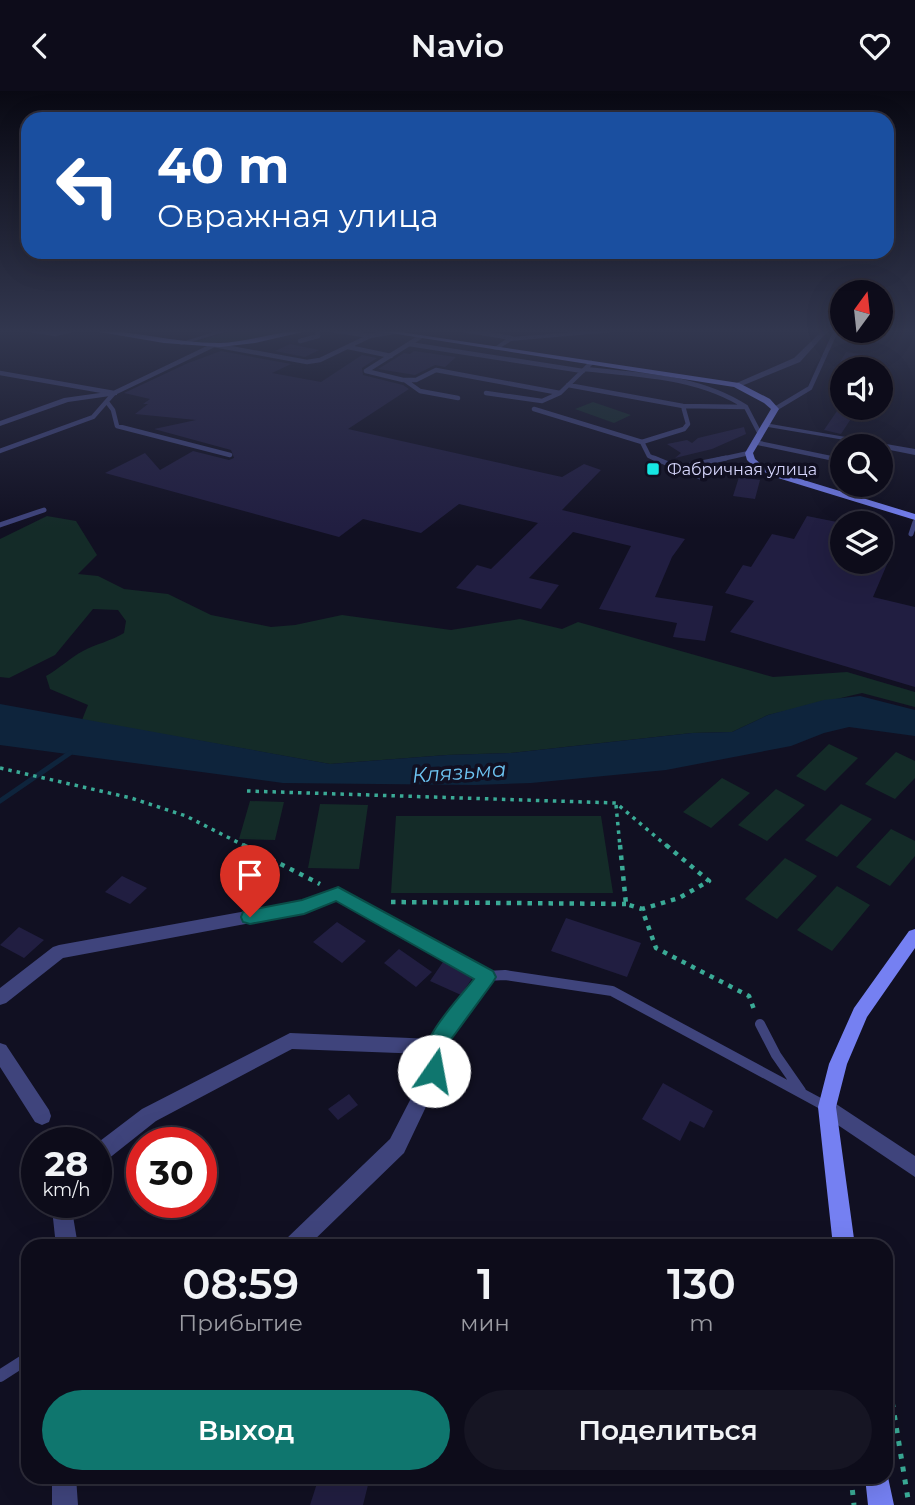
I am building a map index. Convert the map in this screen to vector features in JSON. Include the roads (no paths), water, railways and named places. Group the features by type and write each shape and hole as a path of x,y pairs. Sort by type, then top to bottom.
{"street":[{"path":"0,424 12,424 67,400 94,396"},
{"path":"757,396 775,409 768,425 749,453 751,460 758,466 915,520"},
{"path":"768,425 915,452"},
{"path":"0,998 60,952 304,907 338,894"},
{"path":"843,1239 827,1107 838,1064 860,1013 915,935"},
{"path":"112,1144 149,1115 290,1041 434,1047 434,1071 397,1146 300,1239"},
{"path":"0,1051 42,1116"},
{"path":"827,1107 915,1167"},
{"path":"63,1218 66,1239"},
{"path":"64,1484 65,1505"},
{"path":"878,1484 881,1505"}],"lane":[{"path":"0,451 93,418 112,396"},
{"path":"447,396 458,398"},
{"path":"507,396 542,401 553,396"},
{"path":"631,396 683,405 746,407"},
{"path":"731,396 746,407 757,438 830,457"},
{"path":"775,409 797,396"},
{"path":"107,402 113,410 117,426 230,455"},
{"path":"534,409 642,442 684,429 688,424 683,405"},
{"path":"642,442 649,456 700,477 758,466"},
{"path":"677,468 749,453"},
{"path":"0,525 44,510"},
{"path":"911,534 915,520"},
{"path":"338,894 486,977 505,975 612,991 827,1107"},
{"path":"434,1047 486,977"},
{"path":"760,1024 776,1055 802,1094"},
{"path":"0,1376 21,1362"}],"water":[{"name":"Клязьма","path":"860,696 915,710 915,736 849,727 791,746 666,770 531,783 283,783 0,745 0,704 330,764 511,753 692,733 732,732 768,715 824,700"}],"waterway":[{"path":"0,801 70,753"}],"place":[{"name":"Фабричная улица","path":"653,469"}]}
